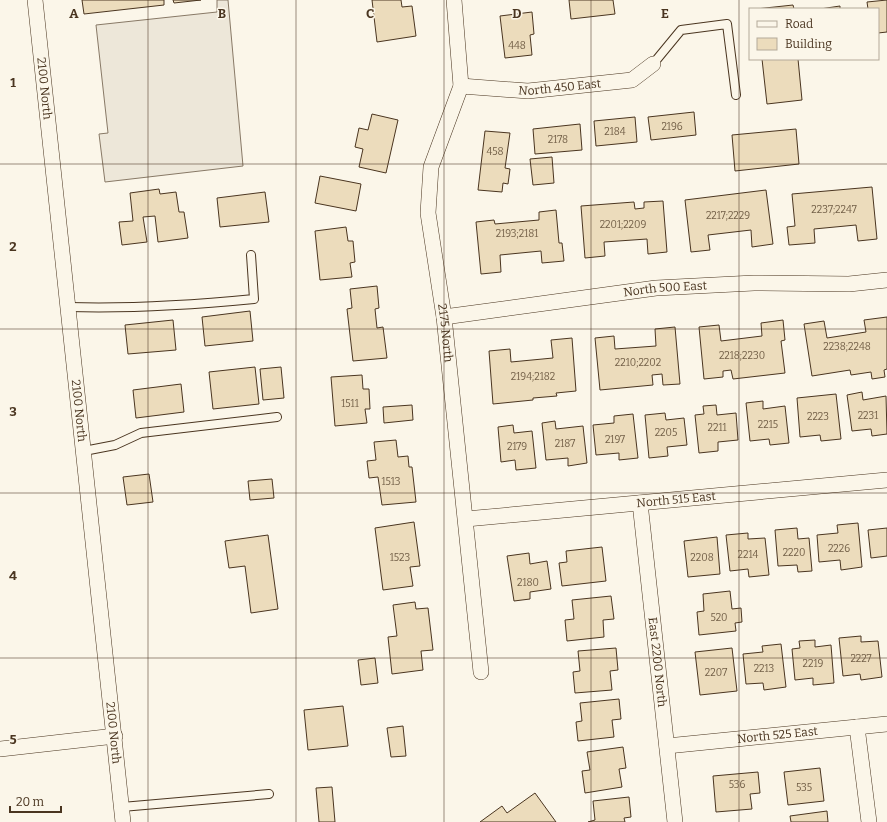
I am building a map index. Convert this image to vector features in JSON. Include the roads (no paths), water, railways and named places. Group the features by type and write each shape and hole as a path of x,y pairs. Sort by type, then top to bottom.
{"street":[{"name":"2100 North","path":"35,0 123,815"},
{"name":"2175 North","path":"454,0 461,86 431,167 428,213 444,317 481,672"},
{"name":"North 450 East","path":"461,86 528,91 632,80 653,64"},
{"name":"North 500 East","path":"444,317 656,288 754,283 849,284 887,280"},
{"name":"North 515 East","path":"466,519 887,480"},
{"name":"East 2200 North","path":"640,503 676,822"},
{"name":"North 525 East","path":"667,746 887,724"},
{"path":"857,727 869,822"},
{"path":"0,749 115,736"}],"lane":[{"path":"653,64 681,30 727,24 736,95"},
{"path":"68,307 115,309 171,307 254,299 251,255"},
{"path":"84,451 115,445 141,433 277,417"},
{"path":"123,815 269,794"}]}
